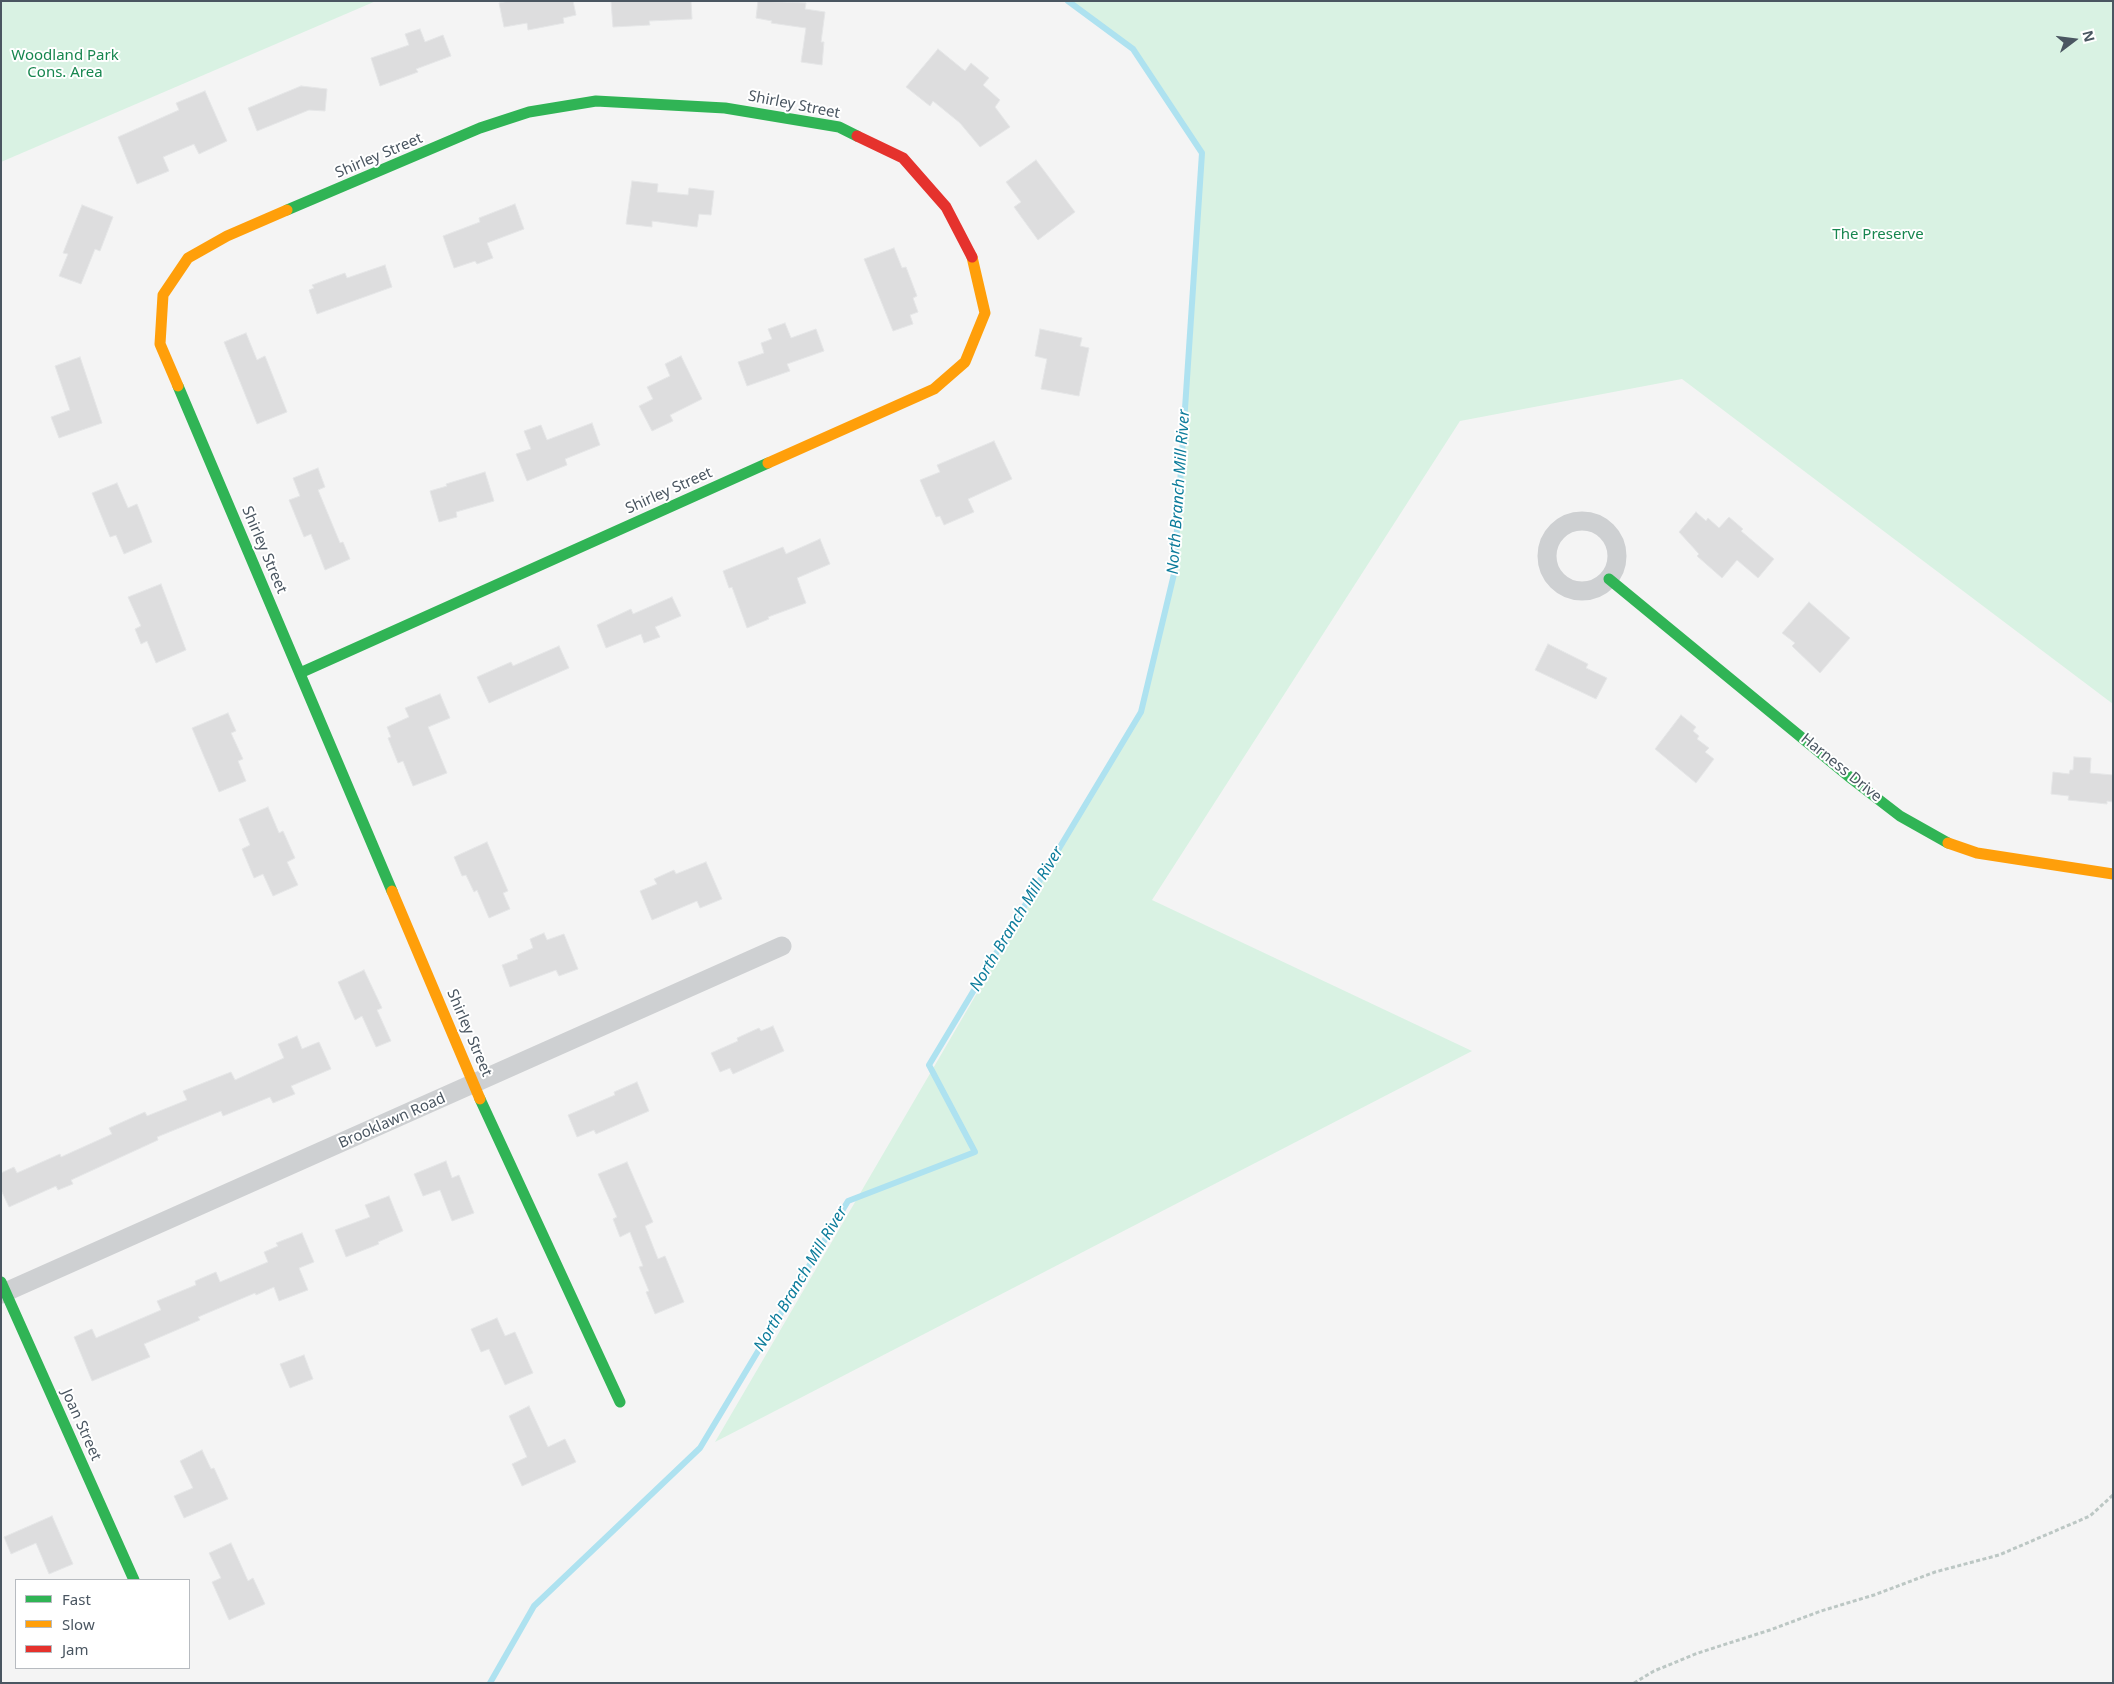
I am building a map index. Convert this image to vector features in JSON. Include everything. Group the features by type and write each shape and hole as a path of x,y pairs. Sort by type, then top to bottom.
{"street":[{"name":"Shirley Street","path":"300,673 934,389 965,362 984,313 972,258 946,207 903,158 839,127 725,108 596,102 529,112 480,128 227,236 188,258 163,295 160,344 474,1084 620,1402"},
{"name":"Harness Drive","path":"1609,579 1852,779 1900,816 1926,832 1953,845 1977,853 2113,874"},
{"name":"Brooklawn Road","path":"3,1289 474,1084 782,946"},
{"name":"Joan Street","path":"3,1289 134,1579"}],"path":[{"path":"1634,1683 1698,1653 1874,1595 1935,1572 1999,1555 2090,1516 2113,1495"}],"green space":[{"name":"Woodland Park Cons. Area","path":"1,1 376,1 1,162"},
{"name":"The Preserve","path":"1068,1 2113,1 2113,704 1682,379 1460,421 1152,900 1472,1051 715,1442 1141,712 1174,574 1202,153 1133,50"}],"building":[{"path":"509,1 573,1 576,15 563,18 564,23 528,30 527,23 504,27 499,3"},
{"path":"611,1 691,1 692,19 649,21 650,25 613,27"},
{"path":"758,1 806,3 805,9 825,12 821,42 824,42 822,65 801,62 806,28 771,23 772,21 756,18"},
{"path":"420,29 425,42 443,35 451,56 416,69 418,72 380,86 371,58 409,45 405,34"},
{"path":"938,49 965,71 971,63 989,78 983,85 1000,100 995,107 1010,127 980,147 960,123 933,101 930,106 906,87"},
{"path":"301,86 327,89 325,111 309,110 257,131 248,108"},
{"path":"205,91 227,141 199,154 194,144 163,157 169,171 137,184 118,137 179,110 176,103"},
{"path":"1036,160 1075,212 1038,240 1014,207 1021,202 1006,182"},
{"path":"632,181 658,184 657,192 688,195 689,188 714,191 711,215 699,214 697,227 652,221 652,227 626,224"},
{"path":"515,204 524,229 487,243 493,258 477,264 475,261 454,268 443,236 480,222 479,218"},
{"path":"82,205 113,217 100,251 95,249 81,284 59,276 68,254 63,253"},
{"path":"894,248 902,268 906,267 917,296 913,298 918,312 910,315 913,324 893,331 864,259"},
{"path":"385,265 392,287 317,314 309,290 314,288 312,285 345,273 347,278"},
{"path":"785,323 791,338 816,329 824,351 787,364 790,371 747,386 738,362 764,353 761,343 772,339 768,329"},
{"path":"1040,329 1082,338 1080,346 1089,348 1079,396 1041,389 1047,359 1035,356"},
{"path":"246,333 257,360 265,356 287,412 257,424 224,342"},
{"path":"681,356 702,399 670,415 673,421 652,431 639,406 653,399 647,387 670,376 665,364"},
{"path":"80,357 102,423 59,438 51,417 70,410 55,366"},
{"path":"592,423 600,445 565,459 567,465 527,481 516,454 531,449 524,431 541,425 547,440"},
{"path":"994,441 1012,479 968,499 974,512 944,525 940,516 936,517 920,480 940,472 937,465"},
{"path":"318,468 325,487 318,490 340,543 343,542 350,559 325,570 311,534 304,537 289,500 300,496 293,478"},
{"path":"485,472 494,501 456,512 457,517 439,522 430,491"},
{"path":"117,483 128,508 137,504 152,542 124,554 116,535 110,537 92,493"},
{"path":"1696,512 1706,521 1708,518 1719,528 1729,517 1743,529 1741,531 1774,559 1758,578 1737,560 1722,578 1697,556 1699,554 1679,532"},
{"path":"820,539 830,564 797,578 806,603 768,617 769,619 747,628 732,587 729,588 723,571 783,547 786,554"},
{"path":"161,584 186,650 156,663 147,641 141,644 135,629 141,626 128,597"},
{"path":"672,597 681,616 655,627 660,637 644,643 641,634 606,648 597,625 631,609 633,614"},
{"path":"1809,602 1850,638 1820,673 1792,646 1795,643 1782,633"},
{"path":"1548,644 1588,664 1586,668 1607,678 1596,699 1535,670"},
{"path":"559,646 569,668 489,703 477,677 511,662 513,666"},
{"path":"440,694 450,718 428,727 447,773 413,786 403,761 398,763 388,738 391,737 387,727 409,717 405,708"},
{"path":"228,713 236,731 231,733 243,759 238,761 246,781 219,792 192,728"},
{"path":"1681,715 1696,727 1693,731 1699,736 1697,739 1709,748 1705,752 1714,759 1696,783 1655,749"},
{"path":"2074,757 2091,758 2090,773 2113,775 2113,802 2107,801 2107,804 2068,800 2069,796 2051,794 2053,772 2069,774 2070,770 2073,770"},
{"path":"268,807 279,833 283,831 295,858 287,862 298,885 273,896 263,874 254,878 242,849 250,845 239,819"},
{"path":"487,842 508,891 503,893 510,909 489,918 477,890 474,892 466,875 462,876 454,857"},
{"path":"706,862 722,899 700,908 697,901 652,920 640,891 657,884 654,879 674,870 676,874"},
{"path":"544,933 547,940 564,934 578,969 559,976 556,970 510,987 502,965 518,959 517,955 533,948 530,939"},
{"path":"364,970 382,1008 377,1010 391,1041 376,1047 362,1016 355,1020 338,982"},
{"path":"773,1026 784,1051 733,1074 730,1068 720,1072 711,1053 738,1041 737,1038 759,1028 761,1031"},
{"path":"297,1036 302,1049 319,1042 331,1069 291,1086 295,1094 273,1103 270,1097 223,1116 221,1111 157,1137 158,1140 71,1180 73,1184 58,1190 56,1186 9,1207 1,1190 1,1173 14,1167 17,1173 60,1154 61,1157 112,1134 109,1128 145,1112 147,1116 187,1100 183,1091 231,1072 235,1080 284,1058 278,1044"},
{"path":"637,1082 649,1111 596,1134 594,1130 577,1137 568,1115 615,1095 614,1092"},
{"path":"446,1161 452,1178 459,1175 474,1213 452,1221 440,1190 423,1196 414,1174"},
{"path":"627,1162 653,1222 645,1226 658,1259 665,1256 684,1302 655,1314 646,1292 649,1291 639,1267 643,1266 630,1232 620,1237 613,1219 617,1217 598,1174"},
{"path":"389,1196 403,1231 378,1242 379,1244 346,1257 335,1230 370,1217 365,1205"},
{"path":"302,1233 314,1262 299,1268 308,1290 279,1301 274,1287 198,1317 200,1320 144,1344 150,1357 92,1381 74,1337 92,1329 96,1338 161,1310 157,1301 196,1285 195,1281 216,1272 220,1282 268,1262 264,1252 278,1246 276,1243"},
{"path":"497,1318 505,1336 515,1332 533,1373 505,1385 489,1349 481,1352 471,1329"},
{"path":"304,1355 313,1379 290,1388 280,1364"},
{"path":"529,1406 548,1447 565,1439 576,1462 522,1486 512,1464 527,1457 509,1416"},
{"path":"202,1450 211,1469 214,1468 228,1499 184,1518 174,1496 193,1488 180,1461"},
{"path":"52,1516 73,1564 49,1574 36,1543 11,1554 4,1537"},
{"path":"231,1543 248,1581 253,1578 265,1604 229,1620 212,1582 221,1578 209,1553"}],"waterway":[{"name":"North Branch Mill River","path":"490,1683 534,1606 700,1448 848,1201 975,1152 929,1065 1141,712 1174,574 1202,153 1133,49 1068,1"}],"traffic: fast":[{"path":"287,210 480,128 529,112 596,101 725,108 839,127 857,136"},
{"path":"178,386 392,891"},
{"path":"300,673 768,463"},
{"path":"1609,579 1852,779 1900,816 1948,843"},
{"path":"480,1099 620,1402"},
{"path":"1,1282 134,1579"}],"traffic: slow":[{"path":"178,386 160,344 163,295 188,258 227,236 287,210"},
{"path":"768,463 934,389 965,362 985,313 972,257"},
{"path":"1948,843 1977,853 2113,874"},
{"path":"392,891 480,1099"}],"traffic: jam":[{"path":"857,136 903,158 946,207 972,257"}]}
